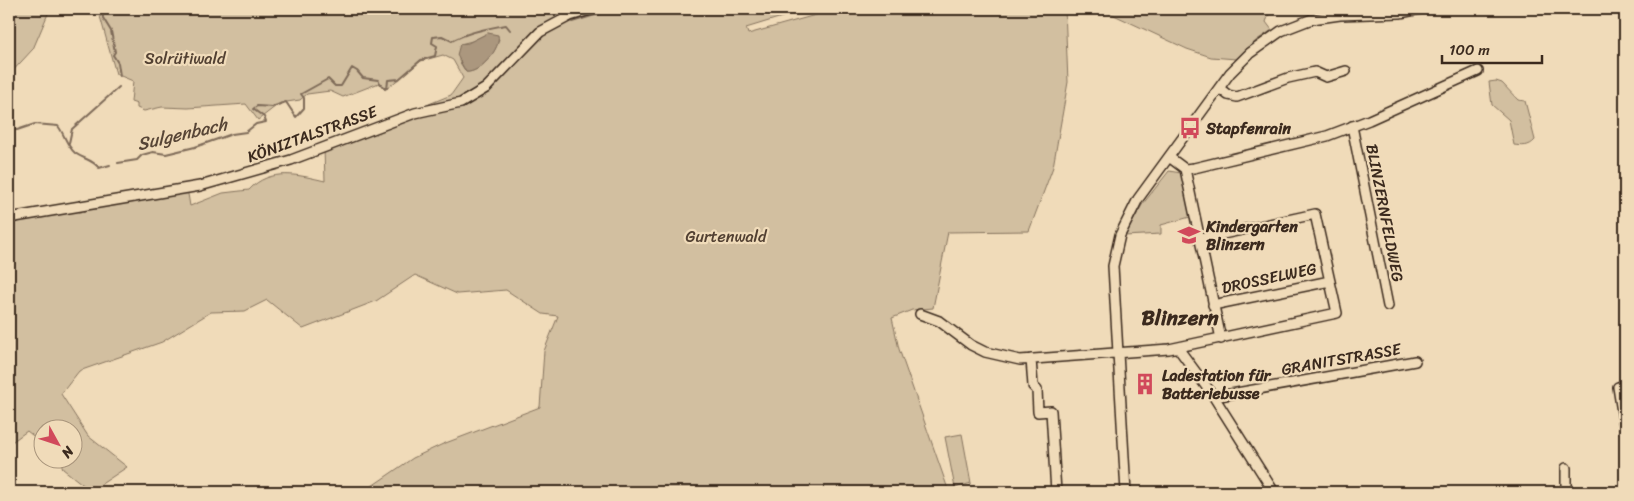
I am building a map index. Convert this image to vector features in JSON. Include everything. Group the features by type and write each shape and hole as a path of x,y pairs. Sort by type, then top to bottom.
{"street":[{"name":"KÖNIZTALSTRASSE","path":"9,218 106,204 208,184 324,149 415,113 461,103 486,88 540,32 570,16 593,9"},
{"path":"1126,492 1114,266 1116,246 1130,213 1219,88 1250,53 1270,37 1288,27 1322,17 1400,13 1420,9"},
{"path":"1219,88 1228,95 1237,97 1288,78 1315,72 1326,77 1346,71"},
{"path":"1185,169 1300,144 1352,126 1478,71"},
{"name":"BLINZERNFELDWEG","path":"1352,126 1388,306"},
{"path":"1169,157 1185,169 1220,339"},
{"path":"920,314 939,321 970,346 1007,358 1031,359 1119,354 1178,348 1337,313 1315,214 1200,239"},
{"name":"DROSSELWEG","path":"1213,305 1330,281"},
{"path":"1178,348 1214,398 1274,492"},
{"path":"1031,359 1033,386 1037,390 1038,412 1051,411 1056,492"},
{"name":"GRANITSTRASSE","path":"1214,398 1415,360"},
{"path":"1622,386 1625,431"},
{"path":"1566,468 1566,492"}],"green space":[{"path":"9,9 50,9 33,49 9,75"},
{"name":"Gurtenwald","path":"98,9 808,9 746,28 748,34 837,9 1065,9 1068,82 1053,167 1029,231 948,232 933,308 912,310 892,318 899,349 949,492 372,492 372,486 413,458 443,444 540,407 544,351 558,316 543,314 506,290 457,294 415,275 376,301 303,329 267,300 245,311 211,312 162,342 79,371 61,394 76,418 32,418 32,435 27,431 9,444 9,218 187,188 190,206 223,193 249,190 257,183 275,175 295,175 325,181 324,149 415,113 429,104 451,95 463,78 453,60 443,55 421,61 385,90 379,83 343,97 330,91 307,94 300,100 280,103 258,120 246,104 188,108 162,107 144,111 137,108 137,104 131,102 133,81 116,74","holes":["488,33 499,39 487,61 477,69 466,72 459,61 460,44 472,41"]},
{"path":"1101,9 1271,9 1266,22 1272,30 1257,40 1236,59 1211,57 1187,49"},
{"path":"1496,81 1502,83 1518,100 1525,101 1535,140 1530,144 1523,146 1514,145 1509,120 1492,105 1489,82"},
{"path":"1169,171 1181,173 1190,217 1161,225 1161,234 1125,236 1142,205"},
{"name":"Gurtenwald","path":"82,427 88,436 127,467 91,491 63,469 82,468"},
{"path":"962,434 971,483 955,488 945,437"}],"shaded area":[{"path":"488,33 498,35 497,47 483,65 471,72 466,72 457,55 460,44 468,43"}],"waterway":[{"path":"102,9 103,18 111,31 115,52 113,55 118,63 120,76"},
{"name":"Sulgenbach","path":"572,22 615,9"},
{"name":"Sulgenbach","path":"118,163 137,160 142,155 153,152 166,154 195,147 232,134 246,132 256,124 266,122 264,117 253,109 257,106 272,107 286,102 296,117 304,108 304,98 301,94 328,79 335,86 341,86 352,68 363,78 378,80 384,88 387,88 388,80 399,79 421,60 435,56 437,46 432,43 433,37 442,36 452,41 471,33 506,25 510,30"},
{"path":"69,143 72,129 119,87"},
{"name":"Sulgenbach","path":"9,129 17,130 35,124 58,126 75,153 99,168 110,165"}],"place":[{"name":"Stapfenrain","path":"1190,128"},
{"name":"Kindergarten Blinzern","path":"1189,235"},
{"name":"Ladestation für Batteriebusse","path":"1145,384"}],"district":[{"name":"Blinzern","path":"1180,318"}],"park label":[{"name":"Solrütiwald","path":"185,58"}]}
